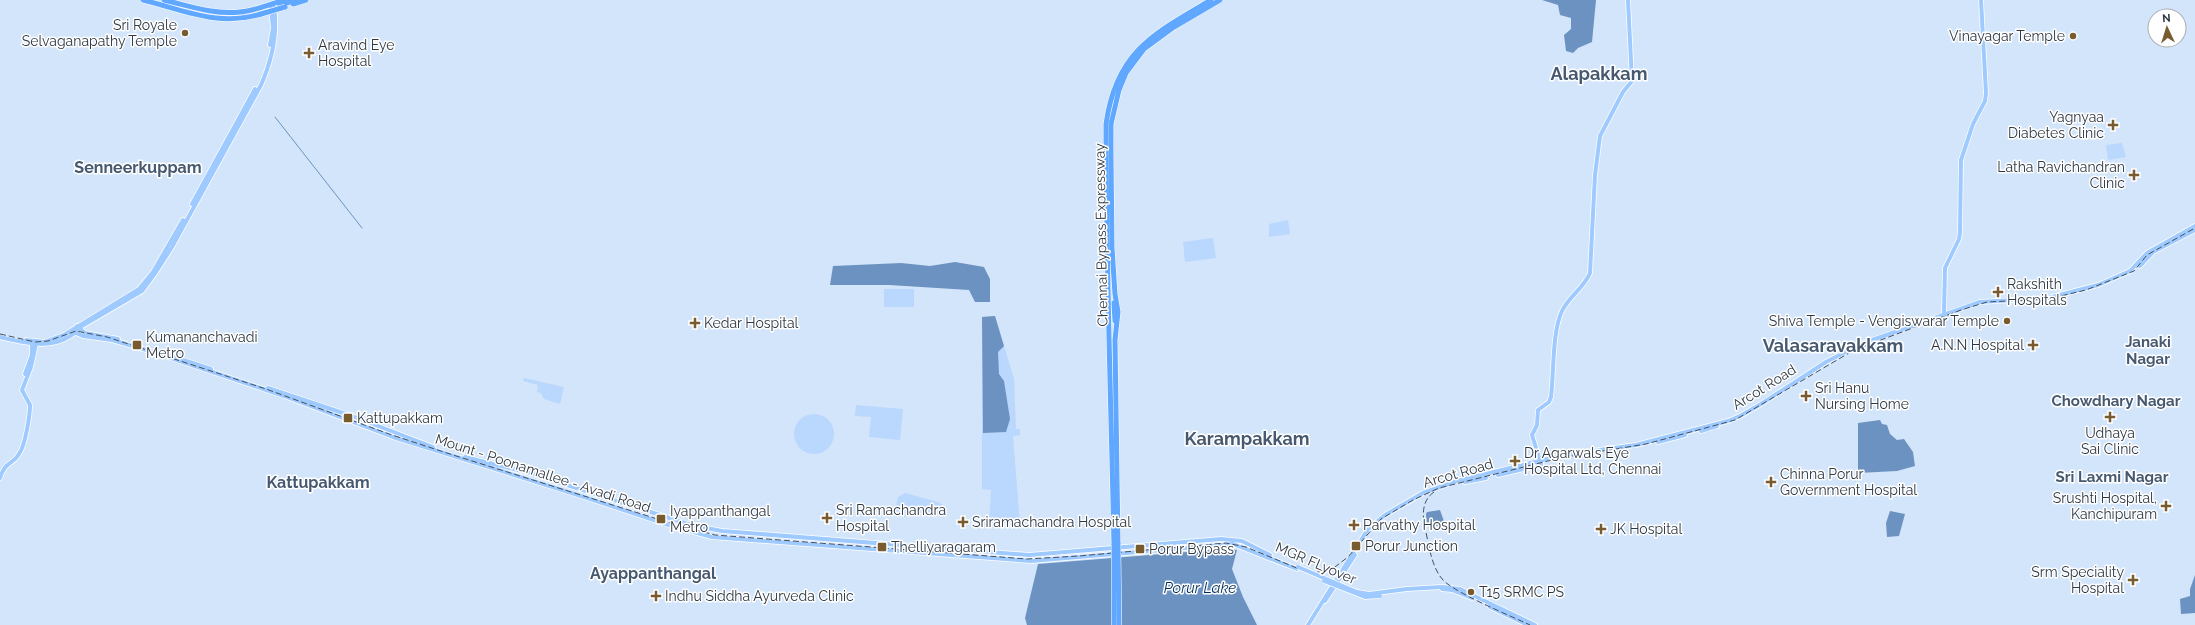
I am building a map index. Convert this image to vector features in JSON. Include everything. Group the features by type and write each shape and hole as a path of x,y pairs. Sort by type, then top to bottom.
{"highway":[{"path":"143,0 221,20 242,19 262,14 296,0"},
{"path":"164,0 209,11 235,13 285,5"},
{"path":"186,5 210,13 227,16 249,14 306,0"},
{"name":"Chennai Bypass Expressway","path":"1113,336 1108,295 1106,124 1114,88 1121,71 1141,46 1156,33 1211,0"},
{"name":"Chennai Bypass Expressway","path":"1116,544 1113,336 1115,294 1111,124 1119,90 1126,73 1144,49 1174,27 1220,0"},
{"path":"1108,295 1112,296 1115,294"},
{"path":"1114,625 1116,544"},
{"path":"1116,544 1119,625"}],"main road":[{"path":"1541,463 1532,435 1537,425 1538,410 1551,399 1554,359 1562,310 1585,284 1590,273 1595,175 1600,136 1620,98 1632,81 1628,0"},
{"path":"1944,314 1945,268 1959,239 1960,232 1961,160 1973,124 1985,101 1986,93 1981,0"},
{"path":"0,336 27,343 47,344 79,329 139,289 162,257 234,124 259,84 264,71 273,34 273,7"},
{"name":"Arcot Road","path":"1928,321 1962,308 1990,302 2065,297 2088,290 2137,269 2154,250 2195,226"},
{"name":"Arcot Road","path":"2154,250 2195,230"},
{"name":"Arcot Road","path":"1309,625 1370,530 1411,501 1442,485 1541,463 1584,451 1641,444 1728,421 1745,415 1818,368 1861,344 1962,308"},
{"name":"Mount - Poonamallee - Avadi Road","path":"79,329 183,359 346,414 447,452 530,473 685,523 734,532 1029,555 1221,539 1242,541 1262,553"},
{"name":"Mount - Poonamallee - Avadi Road","path":"79,329 284,396 393,437 701,534 726,538 1031,560 1233,544 1262,553"},
{"path":"0,336 34,343"},
{"path":"27,343 32,351"},
{"path":"0,470 4,463 15,456 19,449 28,405 20,393 20,387 34,343"},
{"path":"0,478 4,466 16,458 22,450 30,405 22,392 22,388 31,367 34,343"},
{"path":"528,479 530,473"},
{"name":"MGR FLyover","path":"1262,553 1360,596 1372,597 1409,590 1452,587 1527,623"},
{"path":"1318,580 1320,575"},
{"path":"1527,623 1535,625"}],"shaded area":[{"path":"2122,143 2126,157 2108,160 2106,145"},
{"path":"1288,220 1290,234 1269,237 1269,224"},
{"path":"1213,238 1216,258 1185,262 1183,242"},
{"path":"884,289 914,289 914,307 884,307"},
{"path":"995,316 1014,379 1016,429 1020,429 1020,435 1013,436 1020,525 989,523 991,490 982,489 982,317"},
{"path":"524,378 564,387 560,404 544,399 541,393 537,392 538,385 523,381"},
{"path":"856,405 903,409 900,440 869,437 871,417 855,416"},
{"path":"810,414 818,414 825,417 831,423 834,434 831,445 825,451 818,454 810,454 803,451 797,445 794,438 794,430 797,423 803,417"},
{"path":"905,493 938,502 943,505 944,508 904,517 895,510 898,497"}],"water":[{"path":"1542,0 1596,0 1592,42 1578,48 1573,53 1566,51 1564,35 1571,29 1571,18 1560,15 1558,5"},
{"path":"955,262 984,267 990,279 990,302 975,302 969,290 889,285 830,285 833,266 901,263 930,266"},
{"path":"995,316 1004,346 998,352 999,374 1004,381 1010,419 1006,432 983,433 982,317"},
{"path":"1880,420 1882,424 1887,425 1890,434 1897,440 1904,439 1913,452 1915,466 1897,471 1858,473 1858,423"},
{"path":"1440,510 1445,524 1430,527 1427,526 1427,512"},
{"path":"1890,511 1905,514 1899,536 1887,537 1886,523"},
{"name":"Porur Lake","path":"1224,549 1237,550 1232,569 1243,597 1257,625 1027,625 1025,618 1038,564"},
{"path":"2195,575 2195,613 2181,614 2180,599 2190,596 2190,589"}],"waterway":[{"path":"275,117 362,228"}],"railway":[{"path":"0,334 35,342 48,341 76,331 107,337 266,389 392,435 453,455 667,522 715,535 1027,559 1226,543 1246,547 1304,571 1317,572 1331,570 1348,557 1381,519 1413,500 1439,488 1560,458 1646,444 1735,420 1854,350 1961,310 1987,302 2048,299 2086,290 2134,271 2147,255 2195,228"},
{"path":"1434,492 1425,503 1423,518 1431,555 1439,575 1449,585 1459,591 1530,625"}],"place":[{"name":"Sri Royale Selvaganapathy Temple","path":"185,33"},
{"name":"Vinayagar Temple","path":"2073,36"},
{"name":"Aravind Eye Hospital","path":"309,53"},
{"name":"Yagnyaa Diabetes Clinic","path":"2113,125"},
{"name":"Latha Ravichandran Clinic","path":"2134,175"},
{"name":"Rakshith Hospitals","path":"1998,292"},
{"name":"Shiva Temple - Vengiswarar Temple","path":"2007,321"},
{"name":"Kedar Hospital","path":"695,323"},
{"name":"Kumananchavadi Metro","path":"137,345"},
{"name":"A.N.N Hospital","path":"2033,345"},
{"name":"Sri Hanu Nursing Home","path":"1806,396"},
{"name":"Udhaya Sai Clinic","path":"2110,417"},
{"name":"Kattupakkam","path":"348,418"},
{"name":"Dr Agarwals Eye Hospital Ltd, Chennai","path":"1515,461"},
{"name":"Chinna Porur Government Hospital","path":"1771,482"},
{"name":"Srushti Hospital, Kanchipuram","path":"2166,506"},
{"name":"Sri Ramachandra Hospital","path":"827,518"},
{"name":"Iyappanthangal Metro","path":"661,519"},
{"name":"Sriramachandra Hospital","path":"963,522"},
{"name":"Parvathy Hospital","path":"1354,525"},
{"name":"JK Hospital","path":"1601,529"},
{"name":"Porur Junction","path":"1356,546"},
{"name":"Thelliyaragaram","path":"882,547"},
{"name":"Porur Bypass","path":"1140,549"},
{"name":"Srm Speciality Hospital","path":"2133,580"},
{"name":"T15 SRMC PS","path":"1471,592"},
{"name":"Indhu Siddha Ayurveda Clinic","path":"656,596"}],"district":[{"name":"Alapakkam","path":"1599,73"},
{"name":"Senneerkuppam","path":"138,167"},
{"name":"Valasaravakkam","path":"1833,345"},
{"name":"Janaki Nagar","path":"2148,350"},
{"name":"Chowdhary Nagar","path":"2116,401"},
{"name":"Karampakkam","path":"1247,438"},
{"name":"Sri Laxmi Nagar","path":"2112,477"},
{"name":"Kattupakkam","path":"318,482"},
{"name":"Ayappanthangal","path":"653,573"}]}
